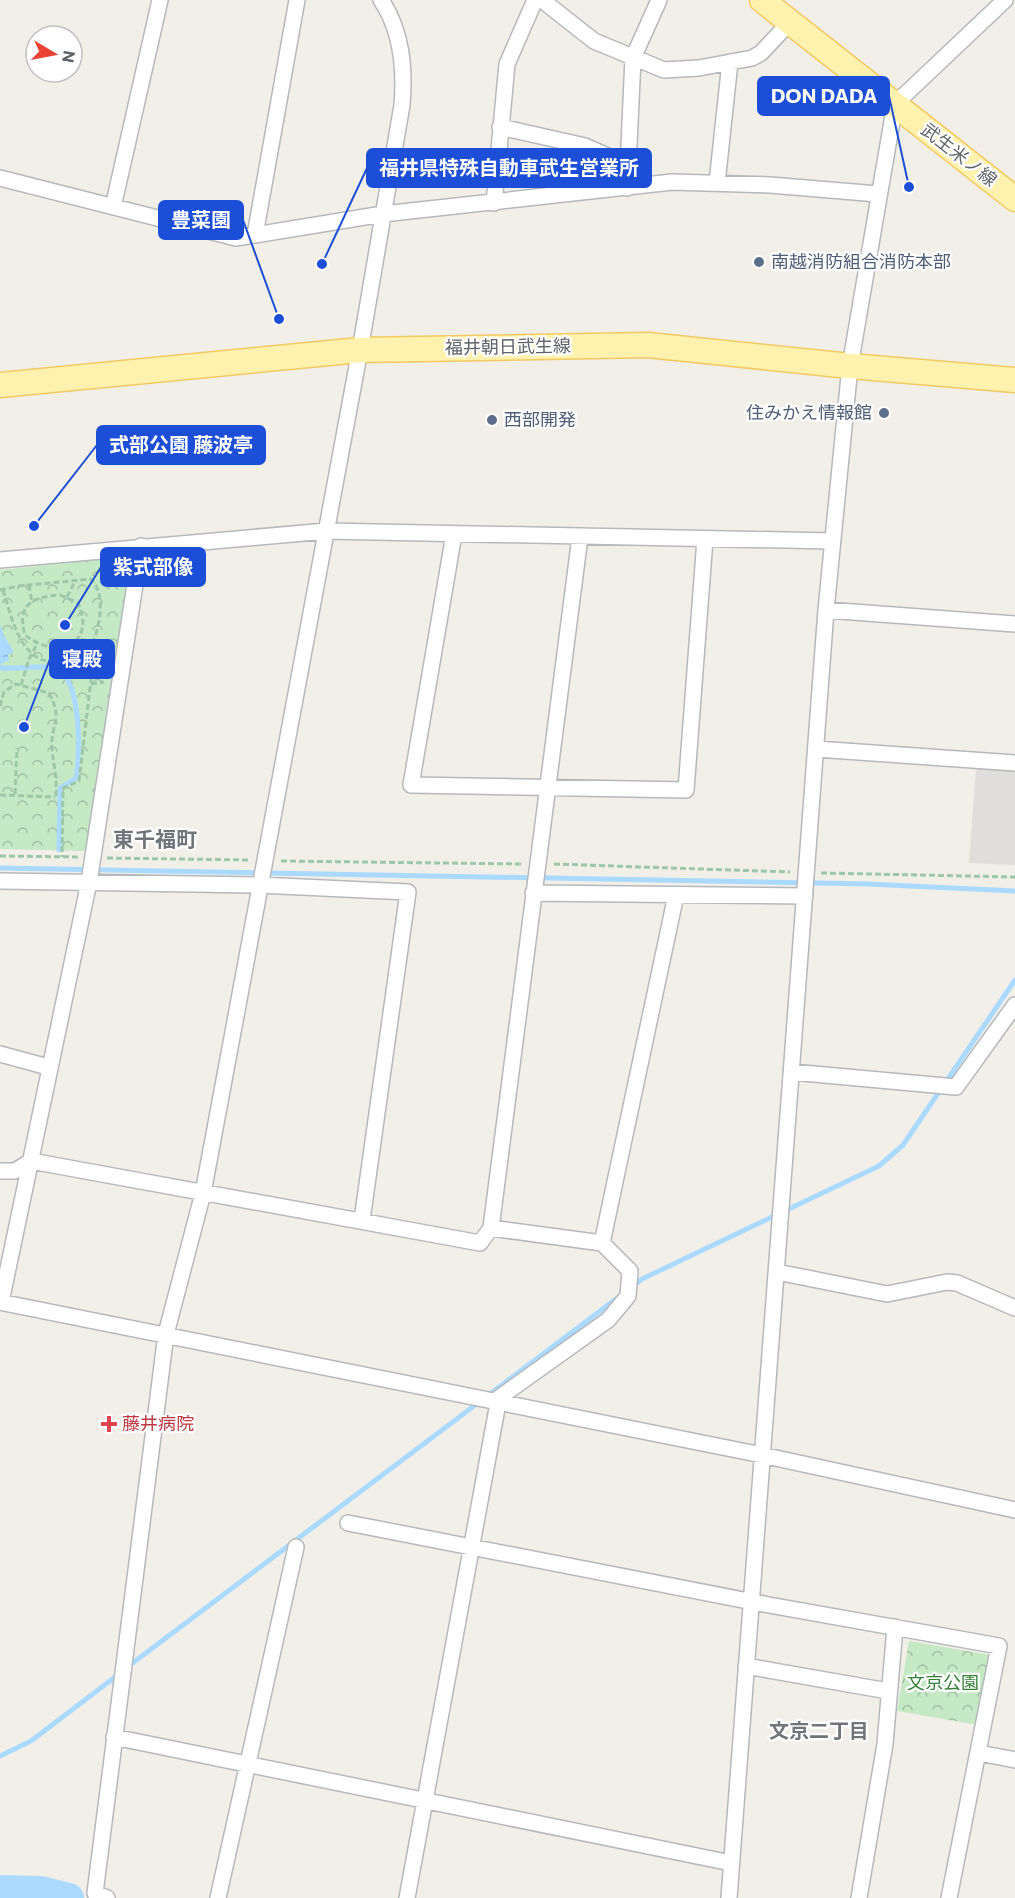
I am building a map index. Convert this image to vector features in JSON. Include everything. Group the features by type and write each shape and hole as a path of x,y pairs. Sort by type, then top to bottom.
{"main road":[{"name":"武生米ノ線","path":"762,0 1015,199"},
{"name":"福井朝日武生線","path":"0,385 360,350 648,345 1015,380"}],"street":[{"path":"113,207 160,0"},
{"path":"255,235 297,0"},
{"path":"107,1898 95,1893 166,1334 203,1193 360,350 404,85 403,64 397,34 381,0"},
{"path":"494,202 507,64 535,0"},
{"path":"542,0 594,41 663,70 681,71 730,62 761,53 790,22"},
{"path":"627,188 633,58 659,0"},
{"path":"729,1898 826,610 850,366 895,104 1005,0"},
{"path":"717,183 730,62"},
{"path":"500,127 585,146 628,165"},
{"path":"0,178 237,238 383,214 672,182 878,194"},
{"path":"0,560 326,531 832,541"},
{"path":"454,534 411,785 686,790 705,538"},
{"path":"0,1171 15,1171 31,1161 480,1243 491,1228 580,537"},
{"path":"141,546 89,882 0,1302 762,1455 1015,1510"},
{"path":"826,610 1015,624"},
{"path":"816,749 1015,763"},
{"path":"0,881 260,885 408,892 363,1220"},
{"path":"533,893 805,896"},
{"path":"602,1244 676,895"},
{"path":"792,1072 956,1087 1015,1005"},
{"path":"0,1054 48,1067"},
{"path":"408,1898 473,1546 496,1402 608,1320 628,1296 630,1271 602,1244 491,1228"},
{"path":"777,1272 887,1294 947,1282 957,1283 1015,1308"},
{"path":"348,1523 752,1602 999,1646 950,1898"},
{"path":"218,1898 296,1547"},
{"path":"859,1898 885,1744 895,1627"},
{"path":"746,1666 888,1691"},
{"path":"114,1737 731,1863"},
{"path":"979,1753 1015,1760"}],"path":[{"path":"62,857 63,788 79,781 92,671 84,663 44,661 31,654 16,634 14,619 2,590 90,579 97,584 100,595 95,645 84,663"},
{"path":"67,597 75,581"},
{"path":"29,585 32,603"},
{"path":"49,596 67,597 78,603 83,613 83,626 78,638 66,648 57,649 37,644 26,635 22,616 25,609 32,603 49,596"},
{"path":"14,619 22,616"},
{"path":"21,685 31,654 37,644"},
{"path":"0,706 9,687 16,684 49,693 58,715 52,747 57,766 56,797"},
{"path":"15,795 17,748"},
{"path":"0,795 62,798"},
{"path":"0,856 537,864 1015,877"}],"shaded area":[{"path":"976,768 1015,770 1015,865 969,863"}],"green space":[{"path":"123,557 130,565 87,851 0,849 0,570"},
{"name":"文京公園","path":"909,1641 990,1655 978,1725 897,1711"}],"water":[{"path":"0,624 14,652 8,655 9,660 1,664 1,668 0,668"}],"waterway":[{"path":"1,668 51,667 61,672 69,683 74,698 78,734 76,778 60,788 59,850"},
{"path":"0,868 868,884 1015,891"},
{"path":"632,1287 642,1279 879,1166 903,1145 1015,980"},
{"path":"126,1668 620,1296"},
{"path":"0,1756 31,1741 119,1674"},
{"path":"0,1890 41,1891 69,1898"}],"place":[{"name":"DON DADA","path":"909,187"},
{"name":"南越消防組合消防本部","path":"759,262"},
{"name":"福井県特殊自動車武生営業所","path":"322,264"},
{"name":"豊菜園","path":"279,319"},
{"name":"住みかえ情報館","path":"884,413"},
{"name":"西部開発","path":"492,420"},
{"name":"式部公園 藤波亭","path":"34,526"},
{"name":"紫式部像","path":"65,625"},
{"name":"寝殿","path":"24,727"},
{"name":"藤井病院","path":"109,1424"}],"district":[{"name":"東千福町","path":"155,840"},
{"name":"文京二丁目","path":"819,1731"}]}
